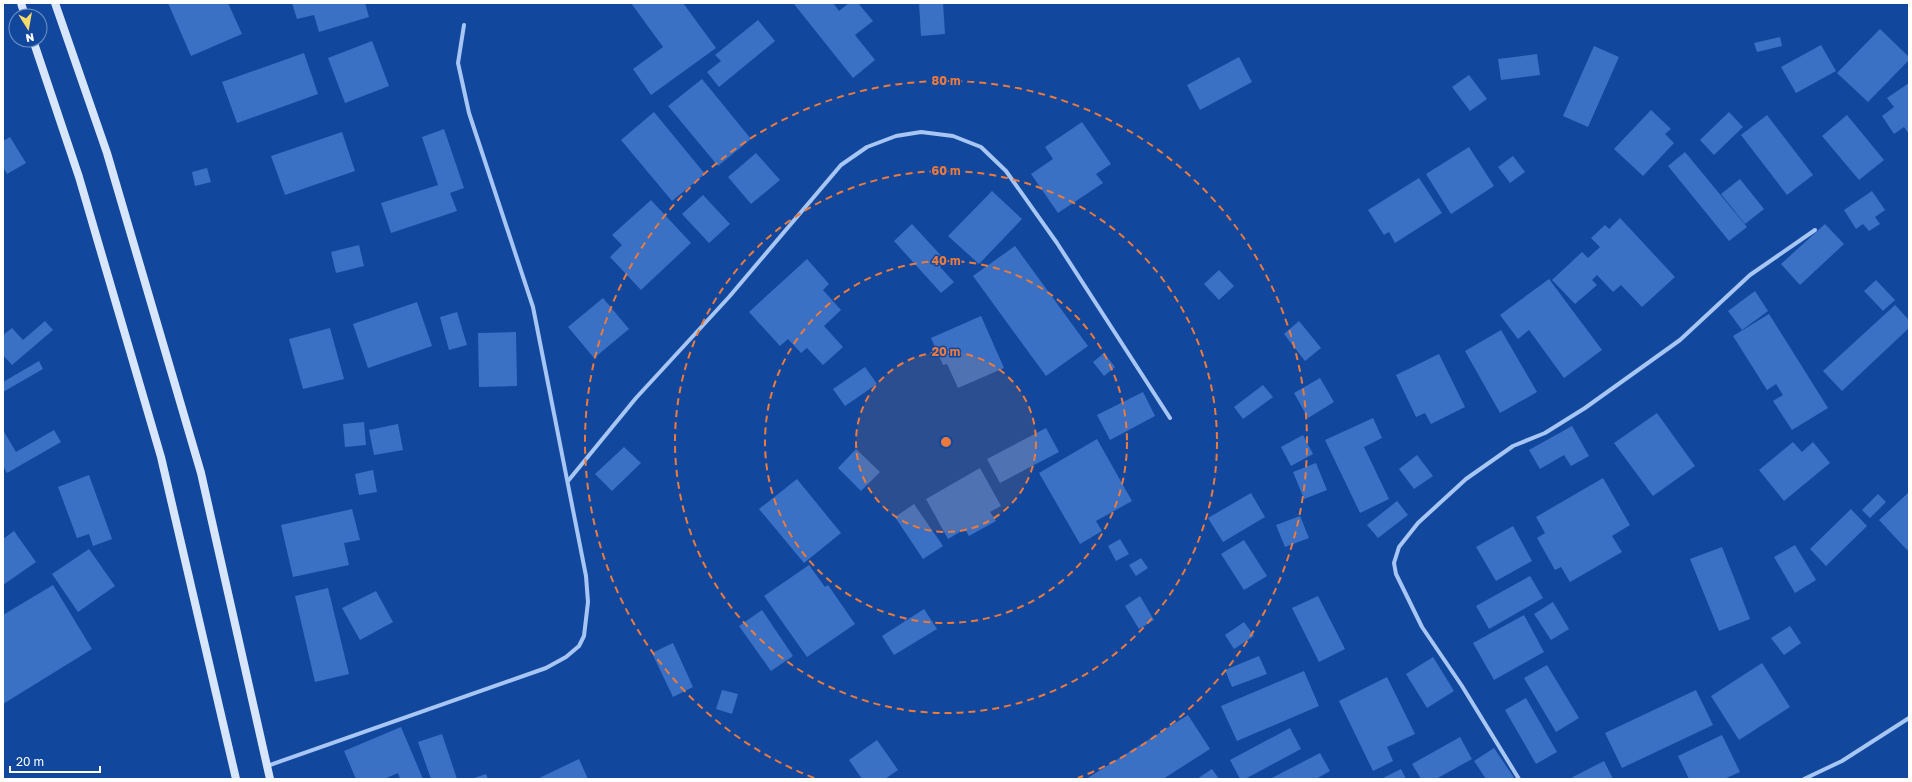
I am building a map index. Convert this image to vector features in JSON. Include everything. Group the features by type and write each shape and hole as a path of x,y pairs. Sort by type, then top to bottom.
{"main road":[{"path":"55,3 107,153 201,473 270,779"},
{"path":"36,48 79,177 161,457 236,779"}],"street":[{"path":"267,766 546,668 566,657 579,646 584,636 588,602 586,576 568,481 533,307 468,106 458,63 464,25"},
{"path":"568,481 636,398 729,296 841,165 867,147 896,136 921,132 953,136 981,147 1006,171 1058,243 1170,418"},
{"path":"1519,779 1462,686 1422,627 1396,574 1394,563 1399,547 1418,523 1466,479 1514,446 1545,432 1585,408 1680,340 1750,275 1815,230"},
{"path":"1804,779 1842,760 1909,718"}],"building":[{"path":"168,3 228,3 242,34 191,56"},
{"path":"292,3 365,3 369,17 319,32 314,15 297,19"},
{"path":"631,3 683,3 716,48 651,95 633,69 663,47"},
{"path":"833,3 839,11 849,3 858,3 873,21 855,35 875,60 853,78 794,4"},
{"path":"919,3 943,3 945,34 921,36"},
{"path":"758,20 775,41 719,87 707,72 721,61 715,55"},
{"path":"1880,29 1909,57 1909,60 1868,102 1837,73"},
{"path":"1780,37 1782,46 1757,52 1754,43"},
{"path":"372,41 389,86 345,103 328,58"},
{"path":"1821,45 1836,71 1796,93 1781,67"},
{"path":"1594,46 1619,57 1588,127 1563,116"},
{"path":"304,53 318,94 237,123 222,82"},
{"path":"1537,54 1540,75 1501,80 1498,59"},
{"path":"1239,57 1252,82 1200,110 1187,85"},
{"path":"1469,75 1487,99 1470,111 1452,87"},
{"path":"702,79 751,139 718,166 668,106"},
{"path":"1909,83 1909,134 1904,127 1894,134 1882,116 1894,107 1887,98"},
{"path":"1651,110 1671,129 1665,134 1674,143 1643,176 1614,149"},
{"path":"654,112 705,174 672,201 621,140"},
{"path":"1729,112 1743,127 1714,155 1700,140"},
{"path":"1767,115 1813,175 1787,195 1741,135"},
{"path":"1847,115 1884,160 1859,180 1822,136"},
{"path":"1082,122 1111,164 1096,174 1103,183 1058,213 1031,174 1053,159 1045,147"},
{"path":"444,129 464,188 450,193 457,211 391,233 381,203 438,185 422,137"},
{"path":"342,132 355,171 285,195 271,156"},
{"path":"10,137 26,163 7,174 3,167 3,141"},
{"path":"1469,147 1494,186 1451,214 1426,174"},
{"path":"1685,152 1747,227 1729,241 1668,166"},
{"path":"756,153 780,180 751,204 728,177"},
{"path":"1513,156 1525,172 1510,183 1498,167"},
{"path":"207,168 211,182 195,186 192,172"},
{"path":"1419,178 1442,213 1395,243 1389,232 1384,235 1368,210"},
{"path":"1740,179 1764,209 1745,224 1721,194"},
{"path":"992,191 1022,219 979,264 948,236"},
{"path":"1872,191 1885,210 1875,217 1880,224 1869,231 1863,224 1856,229 1844,210"},
{"path":"703,195 730,224 709,243 682,214"},
{"path":"651,200 691,243 641,290 610,257 622,245 612,235"},
{"path":"1620,218 1675,277 1642,307 1621,285 1613,292 1597,275 1592,280 1597,285 1575,304 1552,280 1582,252 1588,258 1600,247 1591,238 1605,225 1609,229"},
{"path":"912,224 946,261 940,267 954,282 941,293 894,241"},
{"path":"1825,224 1844,244 1800,285 1781,264"},
{"path":"359,245 364,266 336,273 331,252"},
{"path":"1015,246 1088,346 1046,376 973,276"},
{"path":"807,259 829,284 823,290 841,310 824,326 843,347 823,365 807,348 801,353 788,339 780,346 749,312"},
{"path":"1219,270 1234,286 1219,300 1204,284"},
{"path":"1549,279 1602,350 1564,378 1529,330 1518,339 1500,315"},
{"path":"1876,280 1895,300 1883,311 1864,291"},
{"path":"1755,291 1768,311 1742,330 1728,311"},
{"path":"603,298 629,329 594,358 568,327"},
{"path":"417,302 432,346 368,368 353,324"},
{"path":"1895,305 1909,320 1909,328 1842,391 1823,371"},
{"path":"457,312 467,345 449,350 440,317"},
{"path":"1769,314 1828,408 1792,430 1773,401 1783,395 1776,384 1767,390 1733,336"},
{"path":"981,316 1004,368 958,388 947,364 943,365 931,338"},
{"path":"45,321 53,330 12,365 3,355 3,335 12,328 23,340"},
{"path":"1299,321 1321,348 1305,361 1284,334"},
{"path":"330,328 344,379 303,389 289,339"},
{"path":"1501,330 1537,392 1500,413 1465,351"},
{"path":"516,332 517,386 479,387 478,333"},
{"path":"1104,353 1115,367 1104,376 1093,362"},
{"path":"1439,354 1465,407 1431,424 1425,413 1416,417 1396,375"},
{"path":"39,361 43,369 3,392 3,382"},
{"path":"865,367 877,384 845,406 833,389"},
{"path":"1320,378 1334,402 1308,418 1294,393"},
{"path":"1263,385 1273,397 1243,419 1234,407"},
{"path":"1143,392 1155,416 1110,440 1097,415"},
{"path":"1657,413 1695,466 1653,496 1614,443"},
{"path":"1373,418 1382,438 1364,447 1389,499 1360,513 1325,440"},
{"path":"364,422 366,445 345,447 343,424"},
{"path":"398,424 403,450 374,455 369,430"},
{"path":"1572,426 1589,456 1571,466 1564,455 1540,469 1529,450"},
{"path":"1046,428 1059,452 1000,483 987,459"},
{"path":"3,430 16,452 54,430 61,442 7,473 3,466"},
{"path":"1303,435 1313,454 1291,466 1281,447"},
{"path":"1097,439 1132,501 1096,521 1102,531 1080,544 1039,473"},
{"path":"1793,442 1802,452 1813,442 1830,463 1784,501 1759,470"},
{"path":"624,447 641,463 612,491 595,474"},
{"path":"856,449 880,472 861,491 838,468"},
{"path":"1417,455 1433,476 1414,489 1399,469"},
{"path":"1316,463 1327,490 1304,499 1293,472"},
{"path":"980,468 1001,506 990,512 996,521 969,536 965,529 948,539 926,499"},
{"path":"373,470 377,492 359,495 355,474"},
{"path":"89,475 112,539 93,546 89,534 77,538 58,487"},
{"path":"1603,478 1630,525 1612,536 1622,552 1570,582 1561,567 1555,570 1537,538 1545,533 1536,517"},
{"path":"797,479 841,533 804,563 759,509"},
{"path":"1909,492 1909,549 1907,550 1879,520"},
{"path":"1251,493 1265,517 1223,542 1208,518"},
{"path":"1878,494 1886,502 1870,518 1862,510"},
{"path":"1397,501 1408,515 1378,538 1367,525"},
{"path":"914,504 943,546 923,559 895,517"},
{"path":"352,509 360,540 344,543 349,565 293,577 281,525"},
{"path":"1851,509 1867,526 1826,566 1810,549"},
{"path":"1300,516 1309,538 1285,547 1276,525"},
{"path":"1513,526 1532,561 1496,581 1476,547"},
{"path":"14,531 36,562 3,585 3,539"},
{"path":"1120,539 1129,554 1116,561 1108,546"},
{"path":"1244,540 1267,576 1244,590 1221,554"},
{"path":"1795,545 1816,580 1795,593 1774,557"},
{"path":"1722,547 1750,619 1719,631 1690,559"},
{"path":"89,549 115,586 78,612 52,574"},
{"path":"1141,558 1148,568 1136,576 1129,565"},
{"path":"809,565 825,587 828,585 855,624 807,657 764,596"},
{"path":"1530,576 1543,598 1489,629 1476,606"},
{"path":"53,585 92,649 3,704 3,615"},
{"path":"328,588 349,674 315,682 295,596"},
{"path":"376,591 393,622 360,640 342,608"},
{"path":"1140,596 1154,620 1139,629 1125,606"},
{"path":"1318,596 1345,649 1319,662 1292,608"},
{"path":"1553,602 1569,629 1551,640 1534,614"},
{"path":"924,609 937,629 894,655 882,636"},
{"path":"762,610 793,656 771,671 739,626"},
{"path":"1524,615 1544,652 1494,680 1473,643"},
{"path":"1244,622 1254,636 1234,649 1225,635"},
{"path":"1790,626 1801,643 1784,655 1771,638"},
{"path":"673,643 693,687 673,697 652,653"},
{"path":"1259,656 1267,674 1232,687 1225,670"},
{"path":"1433,657 1454,691 1427,708 1406,674"},
{"path":"1762,663 1790,707 1739,740 1711,696"},
{"path":"1547,665 1579,718 1556,732 1524,678"},
{"path":"1304,671 1319,706 1237,741 1221,706"},
{"path":"1387,677 1415,734 1387,747 1393,761 1373,771 1339,701"},
{"path":"722,690 738,694 732,714 716,709"},
{"path":"1696,690 1713,725 1622,768 1605,733"},
{"path":"1526,698 1557,752 1536,764 1505,710"},
{"path":"1188,715 1210,749 1163,779 1086,779"},
{"path":"401,727 423,779 400,779 398,773 384,779 356,779 344,751"},
{"path":"1290,728 1301,749 1245,779 1240,779 1230,760"},
{"path":"442,734 457,779 431,779 418,742"},
{"path":"1722,735 1740,772 1724,779 1689,779 1678,756"},
{"path":"1460,737 1472,759 1436,779 1421,779 1412,764"},
{"path":"877,740 898,770 885,779 862,779 849,760"},
{"path":"1494,748 1515,779 1486,779 1474,761"},
{"path":"1320,753 1330,771 1316,779 1270,779"},
{"path":"579,759 588,779 537,779"},
{"path":"1604,761 1613,779 1569,779"},
{"path":"1212,769 1219,779 1197,779"},
{"path":"1401,769 1406,779 1381,779"},
{"path":"486,774 488,779 471,779"}]}
